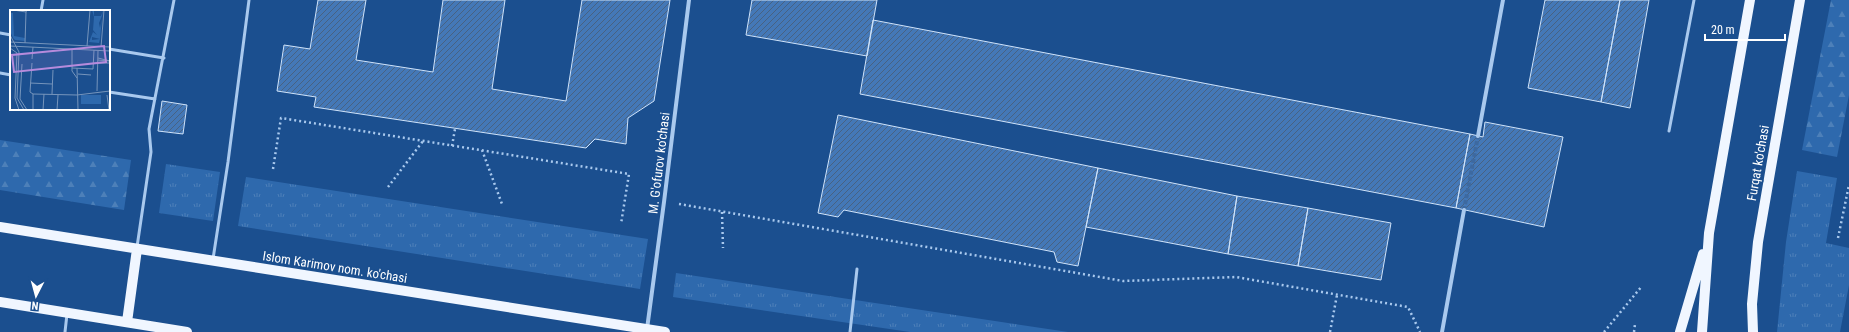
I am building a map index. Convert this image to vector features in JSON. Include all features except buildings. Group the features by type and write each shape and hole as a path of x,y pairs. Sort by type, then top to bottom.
{"main road":[{"path":"1702,332 1709,233 1750,0"},
{"name":"Furqat ko'chasi","path":"1752,332 1752,304 1758,242 1800,0"},
{"name":"Islom Karimov nom. ko'chasi","path":"0,227 665,332"},
{"path":"1680,332 1709,233"},
{"path":"126,322 137,249"},
{"path":"0,302 186,332"}],"street":[{"name":"M. G'ofurov ko'chasi","path":"646,329 664,202 688,0"},
{"path":"1478,136 1503,0"},
{"path":"1442,332 1464,210"}],"lane":[{"path":"41,10 43,0"},
{"path":"137,249 151,152 150,129 174,0"},
{"path":"212,261 228,162 249,0"},
{"path":"1669,131 1694,0"},
{"path":"0,33 10,35"},
{"path":"110,49 164,58"},
{"path":"0,74 10,75"},
{"path":"110,92 155,99"},
{"path":"850,332 857,269"},
{"path":"65,332 67,313"}],"path":[{"path":"273,169 281,118 629,174 621,224"},
{"path":"452,146 455,129"},
{"path":"388,187 422,141"},
{"path":"482,150 502,204"},
{"path":"1838,238 1849,185"},
{"path":"664,202 1123,281 1236,278 1408,307 1420,332"},
{"path":"722,212 723,248"},
{"path":"1604,332 1642,286"},
{"path":"1330,332 1337,295"},
{"path":"1634,332 1636,324"}],"green space":[{"path":"1831,0 1849,0 1849,95 1837,157 1802,150"},
{"path":"0,140 131,160 124,210 0,190"},
{"path":"166,164 220,172 213,221 159,213"},
{"path":"1797,171 1837,178 1826,243 1849,248 1849,285 1840,332 1777,332 1786,242"},
{"path":"246,177 648,239 640,289 238,226"},
{"path":"676,273 1068,332 910,332 673,297"}],"tunnel":[{"path":"1464,210 1478,136"}]}
